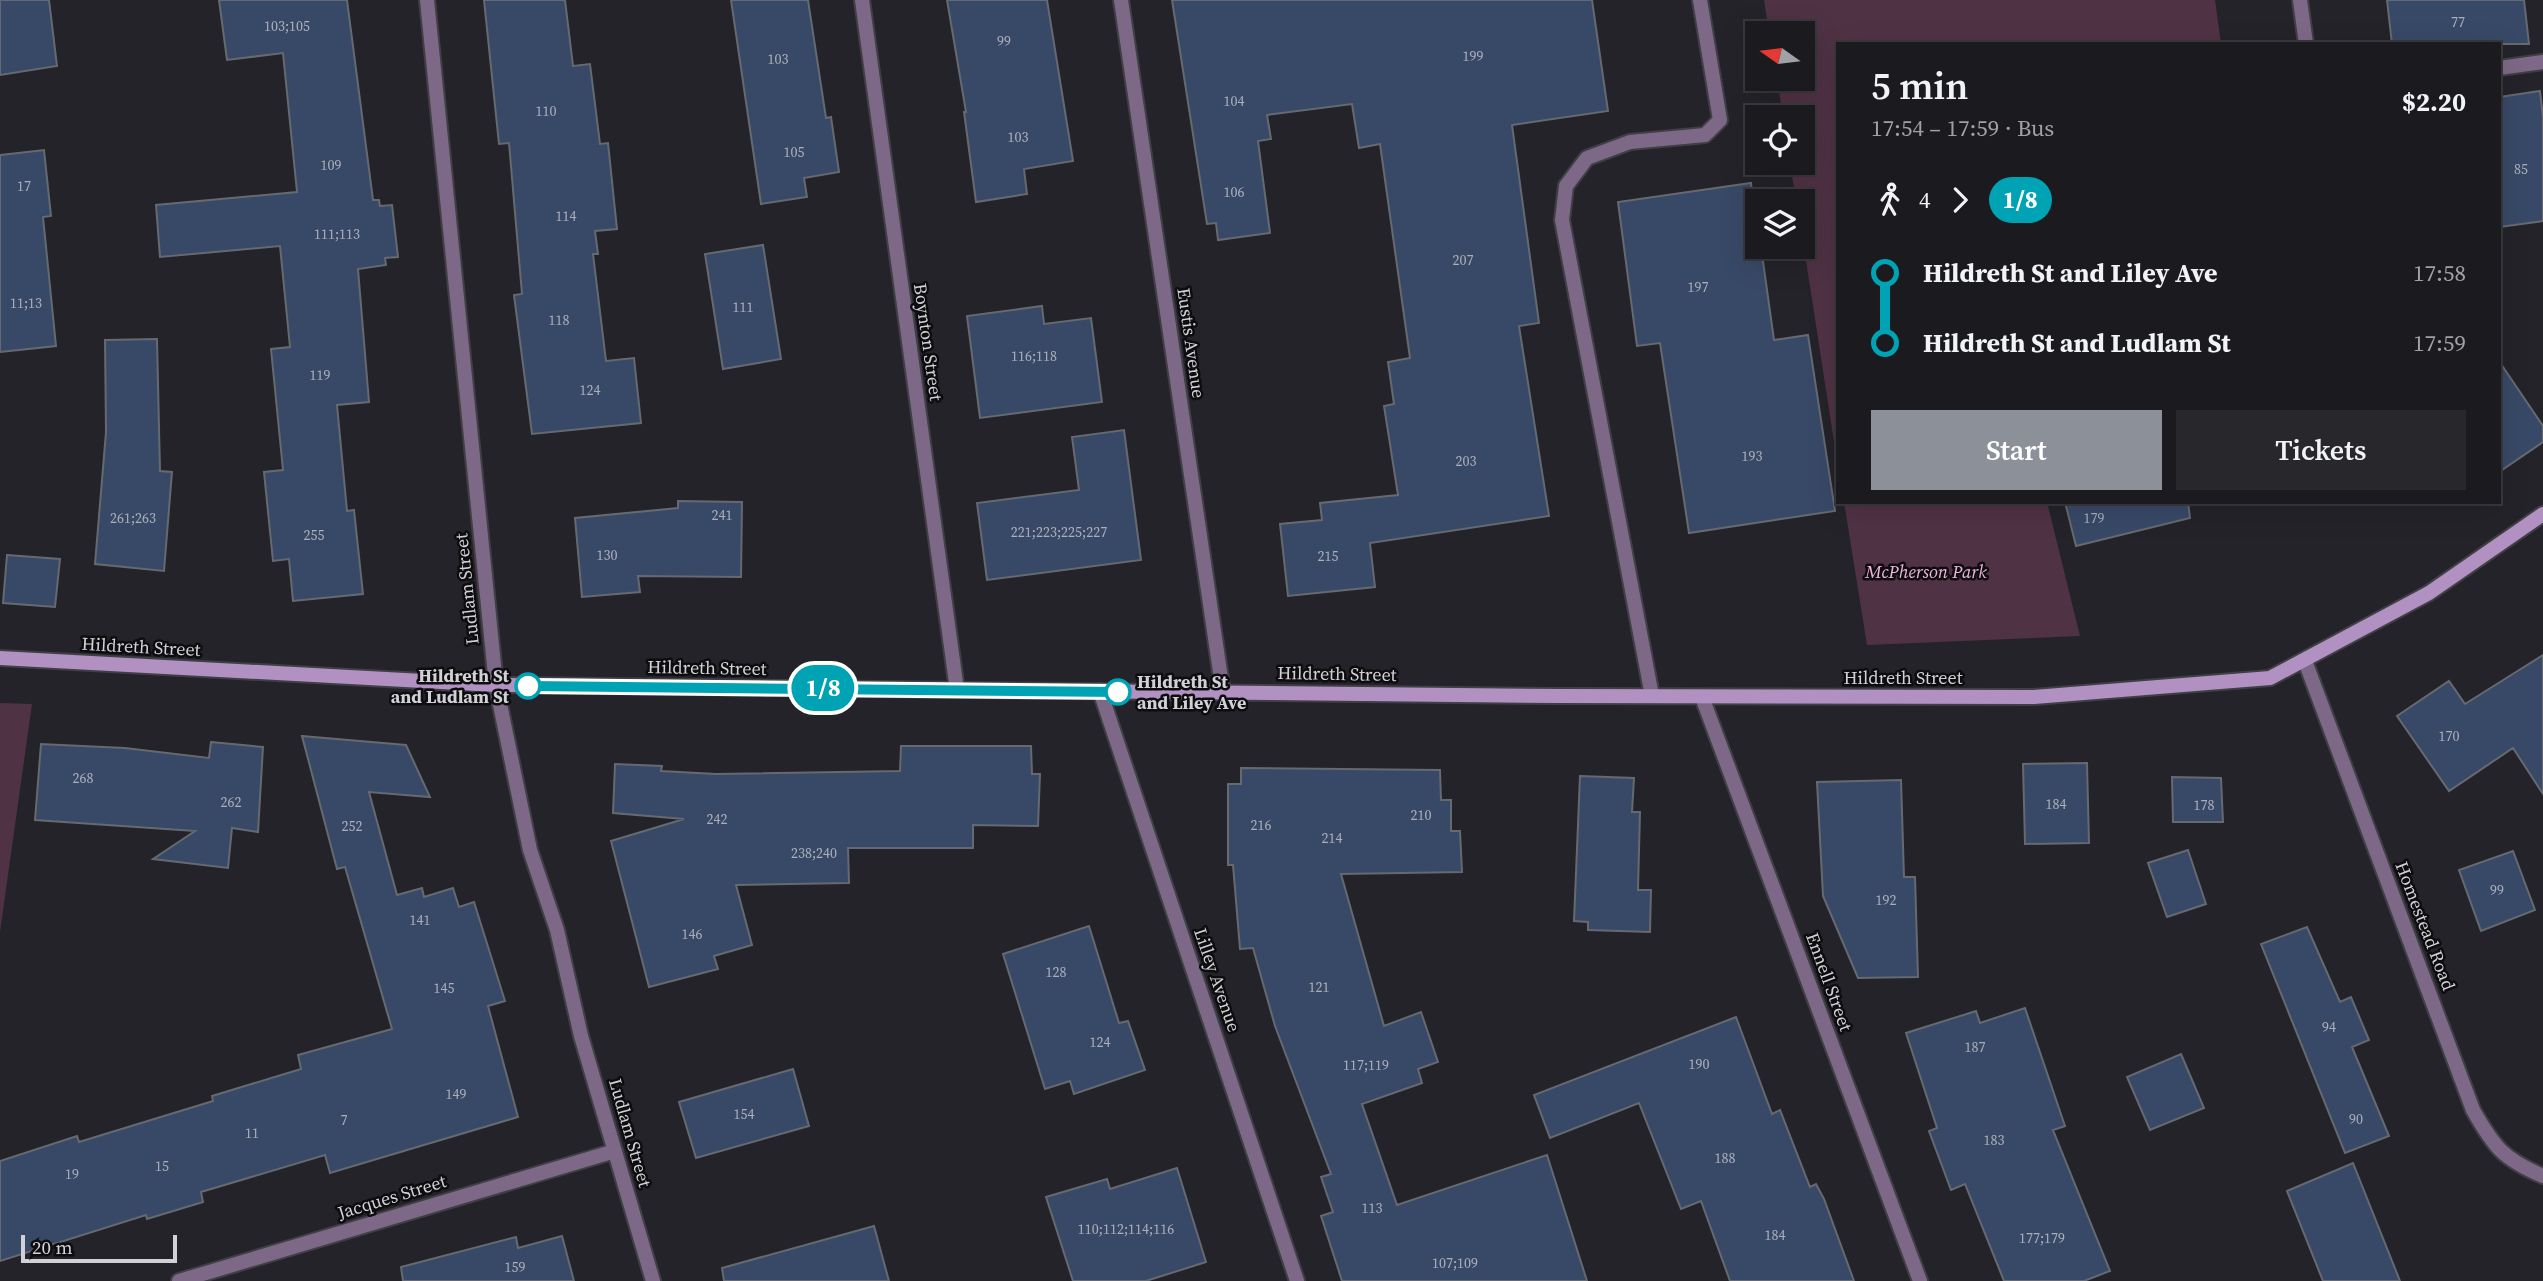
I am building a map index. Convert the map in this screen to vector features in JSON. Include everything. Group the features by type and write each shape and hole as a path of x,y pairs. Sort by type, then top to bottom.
{"street":[{"name":"Ludlam Street","path":"427,0 496,685 530,850 557,930 581,1036 653,1281"},
{"name":"Boynton Street","path":"862,0 957,690"},
{"name":"Eustis Avenue","path":"1121,0 1223,692"},
{"path":"1652,696 1562,220 1566,186 1587,158 1630,142 1704,135 1720,120 1700,0"},
{"path":"2300,0 2306,42"},
{"path":"2501,68 2543,62"},
{"name":"Hildreth Street","path":"0,658 496,685 1702,697 2034,697 2270,678 2429,593 2543,514"},
{"name":"Homestead Road","path":"2305,661 2473,1110 2494,1147 2524,1168 2543,1176"},
{"name":"Lilley Avenue","path":"1100,691 1297,1281"},
{"name":"Ennell Street","path":"1702,697 1920,1281"},
{"name":"Jacques Street","path":"180,1281 615,1151"}],"green space":[{"path":"1764,0 2215,0 2221,42 1836,42 1836,455 1806,259 1815,259 1815,189 1794,189 1792,175 1815,175 1815,105 1781,105 1779,91 1815,91 1815,21 1767,21"},
{"name":"McPherson Park","path":"1844,504 2047,504 2080,636 1867,645"},
{"path":"0,703 32,704 0,932"}],"building":[{"path":"0,0 49,0 57,66 0,75"},
{"path":"219,0 347,0 373,200 379,200 380,206 392,205 398,257 385,258 386,265 358,269 369,402 337,405 347,511 354,510 363,594 293,601 289,559 273,561 264,472 283,470 271,349 290,347 280,246 160,257 156,205 297,192 283,53 227,60"},
{"path":"484,0 565,0 573,66 590,64 600,144 608,143 617,229 595,231 598,254 593,254 606,361 634,358 641,423 532,434 514,295 522,294 509,143 499,144"},
{"path":"731,0 808,0 826,118 831,117 839,172 804,178 807,197 761,204"},
{"path":"947,0 1047,0 1073,161 1024,169 1027,194 976,202 966,112"},
{"path":"1172,0 1592,0 1608,111 1512,125 1539,323 1519,326 1549,516 1370,543 1375,587 1288,596 1280,524 1322,520 1320,503 1398,495 1384,406 1394,404 1388,362 1410,358 1380,144 1359,148 1352,104 1267,115 1271,139 1258,141 1270,233 1218,240 1216,223 1207,224"},
{"path":"2387,0 2524,0 2529,44 2392,42"},
{"path":"2540,91 2543,117 2543,221 2501,227 2501,97"},
{"path":"44,150 51,216 43,217 56,346 0,352 0,155"},
{"path":"1751,183 1752,189 1745,189 1745,259 1763,259 1774,340 1808,335 1835,511 1689,533 1660,343 1637,346 1618,202"},
{"path":"763,245 781,359 723,369 705,254"},
{"path":"1042,306 1044,324 1091,318 1102,402 980,418 967,316"},
{"path":"157,339 160,471 172,472 164,571 95,564 106,432 105,340"},
{"path":"2501,364 2543,426 2543,442 2501,471"},
{"path":"1124,430 1141,560 987,580 977,503 1079,490 1072,437"},
{"path":"678,501 742,502 741,577 638,576 640,592 582,597 575,518 678,508"},
{"path":"2066,504 2188,504 2190,518 2076,546"},
{"path":"7,555 60,559 55,607 3,603"},
{"path":"2543,655 2543,794 2513,748 2449,791 2397,716 2449,681 2465,704"},
{"path":"302,736 406,745 430,797 369,792 397,895 422,888 424,897 453,888 459,907 474,902 505,1001 488,1006 518,1117 330,1173 325,1155 201,1192 203,1202 147,1219 146,1215 0,1261 0,1161 77,1136 79,1142 213,1101 212,1096 301,1069 298,1055 392,1029 345,867 337,869"},
{"path":"211,742 263,747 258,832 232,828 228,868 153,859 195,831 35,820 41,744 125,748 209,758"},
{"path":"901,746 1031,746 1032,774 1040,774 1038,826 973,825 973,848 848,848 849,883 736,885 752,945 714,956 718,969 649,987 611,841 684,819 613,813 615,764 662,766 661,771 716,774 900,771"},
{"path":"2087,763 2089,843 2025,844 2023,764"},
{"path":"1241,768 1440,770 1441,800 1451,800 1451,831 1460,831 1462,872 1341,874 1384,1026 1421,1012 1438,1062 1418,1069 1422,1083 1362,1104 1397,1205 1547,1155 1587,1281 1342,1281 1321,1216 1333,1212 1321,1177 1331,1174 1275,1026 1253,948 1240,949 1233,865 1228,865 1228,784 1241,784"},
{"path":"1580,776 1634,778 1632,812 1640,812 1638,890 1651,890 1650,932 1588,930 1588,922 1574,921"},
{"path":"2172,777 2221,778 2223,822 2173,822"},
{"path":"1901,780 1904,877 1915,877 1918,977 1858,978 1823,896 1817,782"},
{"path":"2188,850 2206,904 2167,917 2148,863"},
{"path":"2513,851 2535,910 2481,931 2459,870"},
{"path":"1089,926 1119,1023 1128,1021 1145,1070 1074,1094 1070,1081 1045,1089 1003,954"},
{"path":"2307,927 2340,1002 2351,997 2369,1040 2352,1047 2389,1136 2345,1153 2261,944"},
{"path":"2025,1008 2065,1126 2053,1130 2110,1271 2084,1281 2004,1281 1965,1184 1951,1190 1929,1131 1937,1128 1906,1033 1976,1011 1980,1023"},
{"path":"1736,1017 1772,1114 1780,1110 1810,1187 1816,1184 1824,1199 1854,1281 1730,1281 1701,1201 1681,1209 1639,1103 1550,1138 1534,1095"},
{"path":"2181,1054 2204,1108 2150,1130 2127,1077"},
{"path":"793,1069 809,1126 696,1158 679,1102"},
{"path":"2353,1163 2400,1281 2323,1281 2287,1191"},
{"path":"1177,1168 1206,1262 1146,1281 1073,1281 1046,1197 1107,1179 1110,1189"},
{"path":"874,1226 889,1281 724,1281 722,1268"},
{"path":"562,1236 574,1281 403,1281 401,1267 516,1237 518,1248"}],"bus line":[{"name":"1/8","path":"528,686 1118,692"}],"place":[{"name":"Hildreth St and Ludlam St","path":"528,686"},
{"name":"Hildreth St and Liley Ave","path":"1118,692"}]}
